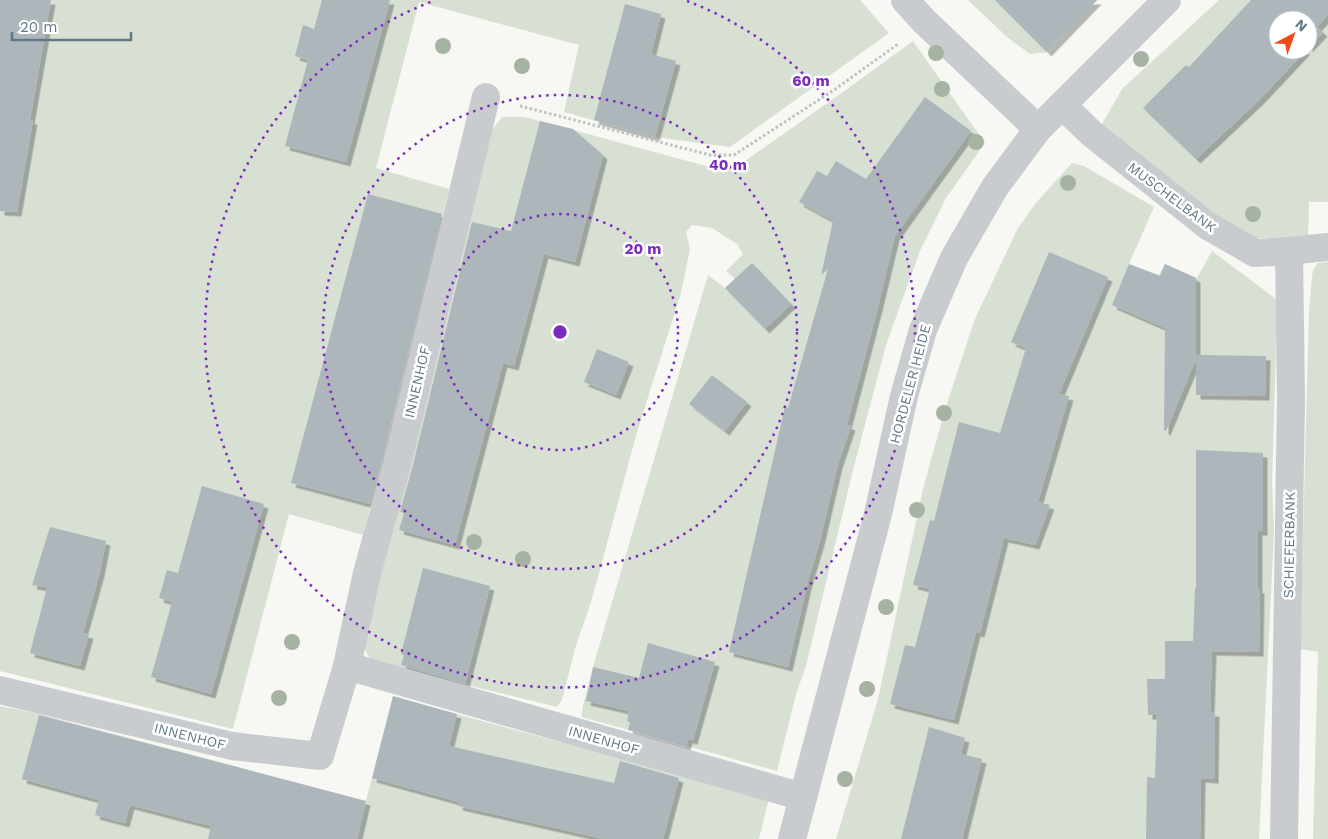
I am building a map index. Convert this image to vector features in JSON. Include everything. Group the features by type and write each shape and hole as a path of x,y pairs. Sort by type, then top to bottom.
{"street":[{"path":"905,0 924,21 1038,129"},
{"name":"HORDELER HEIDE","path":"792,839 878,514 904,396 923,330 954,258 990,194 1038,129 1167,0"},
{"name":"INNENHOF","path":"0,690 232,746 320,756 347,666 366,573 398,461 486,97"},
{"name":"MUSCHELBANK","path":"1062,105 1091,133 1208,226 1255,253 1328,247"},
{"name":"SCHIEFERBANK","path":"1284,839 1291,419 1289,251"},
{"name":"INNENHOF","path":"347,666 803,797"}],"path":[{"path":"486,97 710,155 734,156 857,74 894,47 924,21"}],"shaded area":[{"path":"0,0 860,0 889,33 730,147 655,137 564,112 579,45 419,2 376,168 449,189 363,535 289,514 233,729 0,671"},
{"path":"968,0 1098,0 1047,52 1030,54 1007,37"},
{"path":"1219,0 1328,0 1328,202 1309,202 1308,238 1252,238 1199,204 1102,124 1122,89"},
{"path":"913,41 985,143 946,198 920,251 886,345 853,470 806,666 796,694 777,771 582,717 593,667 708,275 725,288 735,279 726,271 743,254 737,244 712,228 692,225 686,232 690,249 681,293 637,432 592,599 575,649 562,700 557,707 386,665 370,658 363,642 490,133 502,117 524,117 717,169 742,163"},
{"path":"1072,163 1084,166 1154,207 1129,264 1159,275 1165,264 1197,278 1212,251 1276,299 1272,481 1274,532 1259,839 836,839 878,699 923,489 944,413 974,321 1018,228 1035,204"},
{"path":"1328,262 1328,839 1313,839 1318,652 1300,649 1309,310 1313,270 1318,263"},
{"path":"393,697 769,798 759,839 0,839 0,706 39,714 366,801"}],"building":[{"path":"0,0 51,0 30,120 33,120 17,212 0,211"},
{"path":"322,0 390,0 346,162 285,146 308,60 295,56 303,25 314,29"},
{"path":"995,0 1097,0 1047,52"},
{"path":"1251,0 1328,0 1328,15 1318,26 1318,10 1268,10 1268,60 1297,60 1259,100 1196,159 1143,108 1186,65 1189,67"},
{"path":"625,4 661,14 651,54 676,61 655,137 594,120"},
{"path":"1318,28 1323,32 1318,37"},
{"path":"925,97 971,131 895,236 847,425 851,426 838,464 788,667 729,652 785,407 788,408 828,269 821,275 833,221 799,202 817,171 827,176 836,161 866,179"},
{"path":"540,121 573,129 603,155 575,262 544,254 514,366 503,363 455,545 399,530 404,513 400,512 472,222 511,231"},
{"path":"368,194 442,214 370,504 291,483"},
{"path":"1049,252 1108,277 1059,394 1069,396 1038,502 1050,505 1035,545 1004,538 980,633 976,632 954,720 890,704 905,645 915,647 930,589 913,585 930,520 934,521 959,422 1000,433 1026,348 1011,342"},
{"path":"752,263 791,304 765,329 725,288"},
{"path":"1129,264 1160,276 1165,264 1196,278 1196,359 1166,431 1164,430 1165,328 1112,305"},
{"path":"597,349 629,362 616,395 584,382"},
{"path":"1196,355 1266,356 1265,396 1196,395"},
{"path":"712,375 747,402 725,431 689,404"},
{"path":"1196,450 1263,453 1263,531 1258,531 1258,589 1260,589 1259,652 1212,651 1210,712 1215,712 1214,779 1201,778 1200,839 1146,839 1147,777 1155,778 1157,715 1148,715 1147,679 1165,679 1165,641 1193,641 1196,588"},
{"path":"202,486 264,504 211,694 151,677 172,602 159,598 167,570 178,573"},
{"path":"50,527 106,541 100,572 83,633 89,634 80,666 30,653 47,587 32,585"},
{"path":"423,568 490,586 465,684 401,665 404,655 401,654"},
{"path":"648,643 715,662 693,740 688,739 686,747 628,730 630,722 627,721 629,711 586,701 593,667 639,678"},
{"path":"393,696 457,714 449,746 614,783 620,761 679,778 663,839 604,839 458,806 459,802 372,778"},
{"path":"39,715 366,801 357,839 208,839 211,826 130,805 125,823 95,815 99,800 22,779"},
{"path":"929,727 965,738 961,754 982,759 962,839 901,839"}]}
